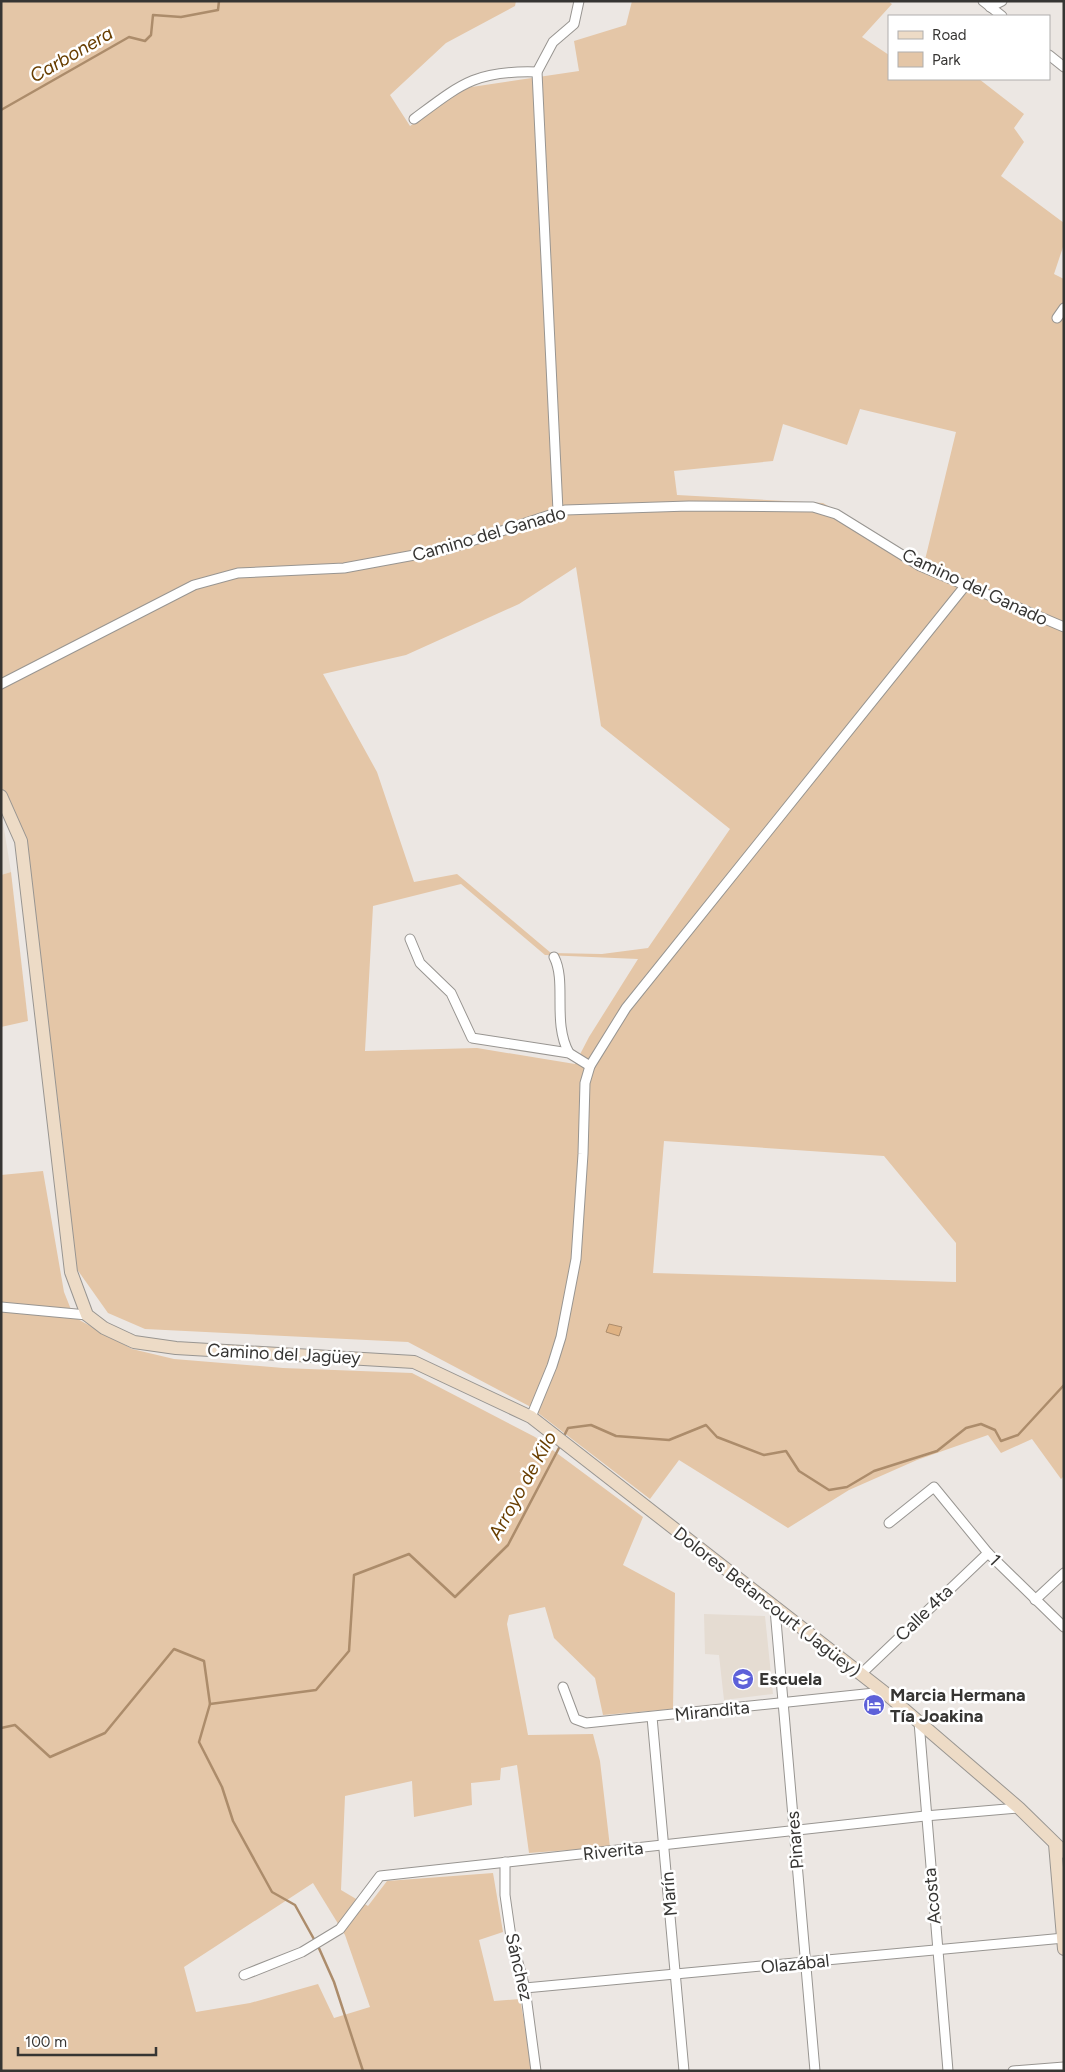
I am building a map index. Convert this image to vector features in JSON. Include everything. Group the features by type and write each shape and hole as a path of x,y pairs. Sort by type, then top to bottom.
{"street":[{"path":"558,511 537,72 553,42 574,24 579,1"},
{"path":"987,4 1002,1"},
{"path":"987,4 1001,15"},
{"path":"1050,56 1064,67"},
{"path":"414,119 453,90 471,80 516,71 537,72"},
{"path":"1057,318 1064,308"},
{"name":"Camino del Ganado","path":"1,684 194,585 238,573 344,568 447,549 558,511 689,506 813,507 836,514 920,566 1064,627"},
{"path":"531,1417 552,1366 561,1337 576,1259 585,1083 590,1066 626,1008 965,586"},
{"path":"1,796 21,841 71,1272 87,1315 1,1307"},
{"path":"410,939 420,963 451,993 472,1038 569,1053 590,1066"},
{"path":"554,957 557,968 561,1036 569,1053"},
{"name":"Camino del Jagüey","path":"87,1315 104,1328 134,1342 176,1348 414,1362 531,1417 556,1437"},
{"name":"Dolores Betancourt (Jagüey)","path":"556,1437 884,1692 1018,1808 1059,1848"},
{"name":"1","path":"889,1523 934,1487 988,1552 1064,1627"},
{"name":"Calle 4ta","path":"861,1674 988,1552"},
{"path":"1035,1600 1064,1573"},
{"name":"Pinares","path":"775,1609 815,2071"},
{"name":"Mirandita","path":"563,1687 575,1719 586,1723 884,1692"},
{"name":"Marín","path":"652,1717 684,2071"},
{"name":"Acosta","path":"919,1722 936,1949 948,2071"},
{"name":"Riverita","path":"244,1975 302,1952 340,1930 380,1876 925,1816 1018,1808"},
{"path":"1059,1848 1063,1941"},
{"name":"Sánchez","path":"505,1862 505,1895 511,1937 525,1988 536,2071"},
{"name":"Olazábal","path":"525,1988 805,1963 936,1949 1063,1941"},
{"path":"1013,2071 1064,2067"}],"shaded area":[{"path":"1,810 11,872 1,875"},
{"path":"609,1324 622,1327 619,1336 606,1332"},
{"path":"704,1614 765,1616 773,1694 724,1700 719,1655 705,1654"}],"green space":[{"path":"1,1 516,1 515,6 446,43 390,95 410,126 465,88 579,71 574,41 626,25 632,1 888,1 892,4 862,37 888,54 888,80 980,80 1024,114 1014,128 1024,142 1001,176 1064,223 1064,244 1054,274 1064,279 1064,1476 1061,1479 1032,1439 1001,1453 988,1435 917,1460 849,1490 788,1528 679,1460 650,1499 529,1406 408,1342 145,1329 108,1313 74,1265 62,1136 26,842 1,788","holes":["860,409 956,432 924,564 823,503 677,495 674,471 773,461 783,424 847,445","576,567 601,726 730,829 648,948 602,954 551,953 457,874 414,882 377,772 323,674 406,655 519,604","461,884 545,955 638,959 589,1037 575,1064 477,1048 365,1051 373,906","664,1141 884,1156 956,1243 956,1282 653,1273"]},
{"path":"11,872 28,1021 1,1027 1,875"},
{"path":"43,1171 64,1292 74,1317 132,1349 174,1359 283,1368 412,1373 535,1437 643,1517 623,1565 675,1593 673,1709 603,1715 595,1678 554,1638 545,1607 509,1615 507,1624 528,1735 593,1734 600,1761 610,1847 529,1853 517,1765 501,1768 500,1780 471,1783 472,1805 414,1817 412,1781 345,1796 341,1890 368,1906 387,1881 493,1873 503,1932 479,1940 494,2001 520,1999 533,2071 1,2071 1,1175","holes":["313,1883 345,1935 370,2007 334,2018 318,1984 250,2003 196,2012 184,1967"]}],"waterway":[{"name":"Carbonera","path":"1,110 129,37 145,41 151,35 153,15 181,17 218,10 219,1"},
{"name":"Arroyo de Kilo","path":"564,1436 568,1428 591,1425 616,1436 669,1440 706,1425 717,1437 764,1455 786,1451 799,1471 829,1490 847,1487 874,1471 937,1451 966,1428 981,1424 995,1430 1001,1441 1018,1435 1064,1385"},
{"name":"Arroyo de Kilo","path":"1,1728 15,1725 50,1757 105,1733 174,1649 204,1661 210,1704 316,1690 349,1651 354,1575 409,1554 455,1597 508,1545 560,1446"},
{"path":"210,1704 199,1742 222,1787 233,1821 272,1892 295,1905 315,1941"},
{"path":"318,1946 334,1982 363,2071"}],"place":[{"name":"Escuela","path":"743,1679"},
{"name":"Marcia Hermana Tía Joakina","path":"874,1705"}]}
